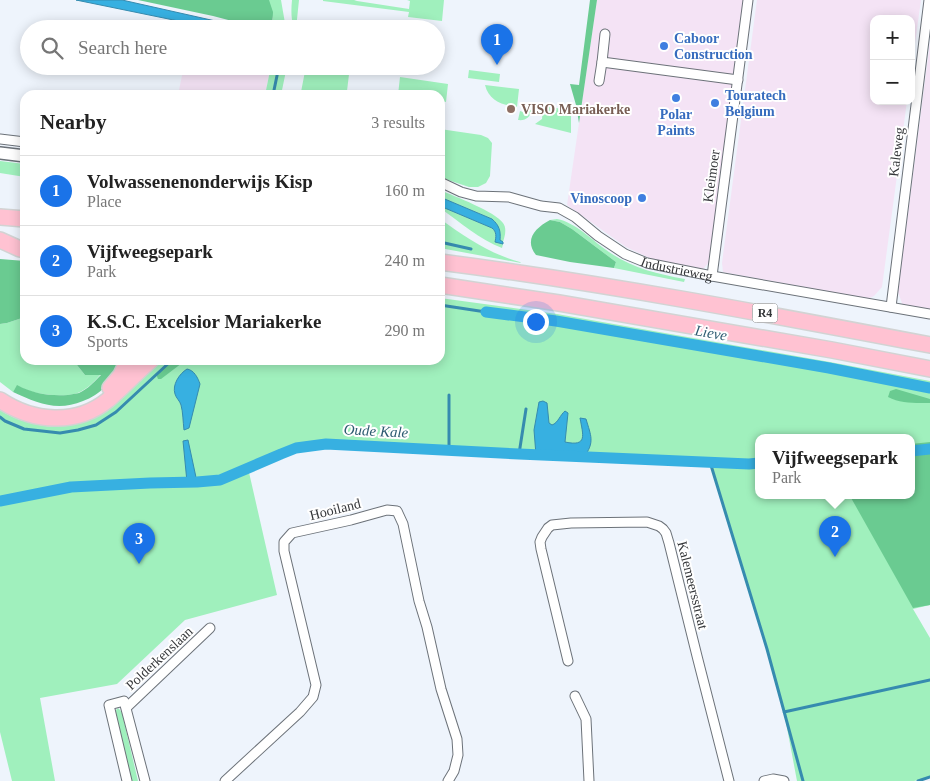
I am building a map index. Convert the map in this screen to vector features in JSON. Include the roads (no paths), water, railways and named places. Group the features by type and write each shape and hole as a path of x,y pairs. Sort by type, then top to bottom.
{"highway":[{"path":"0,217 20,219"},
{"path":"0,239 20,241"},
{"path":"0,239 20,249"},
{"name":"Industrieweg","path":"445,261 744,309 930,345"},
{"name":"R4","path":"445,286 832,350 930,369"},
{"path":"0,392 15,402 30,408 59,412 73,409 87,405 102,395 121,376 126,365"},
{"path":"0,400 28,415 59,419 75,416 90,411 107,400 145,365"}],"street":[{"name":"Kleimoer","path":"712,276 748,0"},
{"name":"Kaleweg","path":"891,307 929,0"},
{"path":"599,80 605,34"},
{"path":"602,62 738,80"},
{"path":"0,139 20,141"},
{"path":"0,153 20,155"},
{"name":"Industrieweg","path":"445,184 461,192 476,196 509,197 541,206 559,208 575,217 598,236 625,254 647,263 930,314"},
{"name":"Hooiland","path":"225,781 300,712 312,697 316,685 286,560 284,542 292,534 387,510 397,511 403,524 419,600 457,739 458,755 454,771 448,781"},
{"name":"Kalemeersstraat","path":"568,662 541,549 540,542 544,532 552,525 571,523 647,522 659,526 666,533 669,543 696,656 730,781"},
{"name":"Polderkenslaan","path":"127,707 210,628"},
{"path":"575,696 586,719 589,781"},
{"name":"Polderkenslaan","path":"127,781 110,705 124,701 144,781"},
{"path":"764,781 773,779 784,781"}],"water":[{"path":"76,0 122,0 211,20 174,20"},
{"path":"445,199 492,219 499,228 500,240 503,244 495,242 496,236 492,228 445,208"},
{"path":"187,369 194,373 200,384 189,428 184,430 182,408 175,394 174,387 181,374"},
{"path":"539,402 547,403 549,423 552,425 556,423 565,411 568,413 565,442 577,443 581,441 583,434 580,418 586,419 591,443 584,457 536,455 534,430"},
{"path":"188,440 197,482 187,482 183,441"}],"waterway":[{"name":"Lieve","path":"274,90 277,75"},
{"path":"445,243 471,249"},
{"path":"445,306 486,312"},
{"name":"Lieve","path":"486,312 556,321 829,368 930,388"},
{"path":"0,417 24,429 60,433 96,425 116,412 167,365"},
{"path":"449,395 449,451"},
{"path":"519,454 526,409"},
{"name":"Oude Kale","path":"0,501 71,487 220,480 296,448 326,444 755,463"},
{"name":"Oude Kale","path":"915,451 930,449"},
{"path":"710,462 767,649 803,781"},
{"path":"784,712 930,680"},
{"path":"918,781 930,777"}],"place":[{"name":"Caboor Construction","path":"664,46"},
{"name":"Volwassenenonderwijs Kisp","path":"497,65"},
{"name":"Polar Paints","path":"676,98"},
{"name":"Touratech Belgium","path":"715,103"},
{"name":"VISO Mariakerke","path":"511,109"},
{"name":"Vinoscoop","path":"642,198"},
{"name":"Vijfweegsepark","path":"835,557"},
{"name":"K.S.C. Excelsior Mariakerke","path":"139,564"}]}
